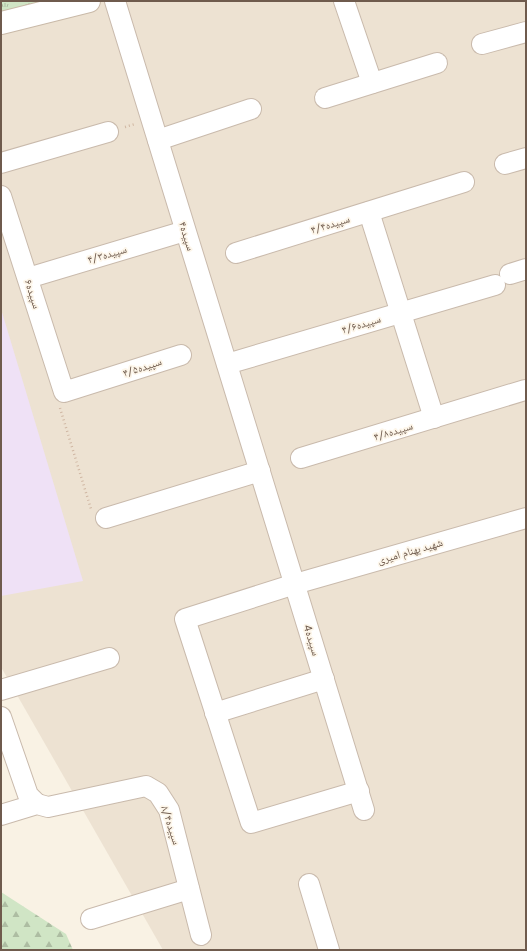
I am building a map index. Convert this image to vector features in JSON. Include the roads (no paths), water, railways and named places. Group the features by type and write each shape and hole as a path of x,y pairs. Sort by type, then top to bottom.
{"main road":[{"path":"1,23 89,1"}],"street":[{"name":"سپیده۴","path":"115,1 260,471"},
{"path":"344,1 372,83"},
{"path":"482,44 526,32"},
{"path":"325,98 437,63"},
{"path":"158,140 251,109"},
{"path":"1,163 108,132"},
{"path":"505,164 526,158"},
{"name":"سپیده۴/۴","path":"236,253 464,182"},
{"name":"سپیده۶","path":"1,196 64,392"},
{"path":"369,212 434,418"},
{"name":"سپیده۴/۳","path":"28,278 186,231"},
{"name":"سپیده۴/۶","path":"227,364 401,312 510,276"},
{"name":"سپیده۴/۵","path":"64,392 181,355"},
{"name":"سپیده۴/۸","path":"301,458 525,390"},
{"path":"106,518 260,471"},
{"name":"4سپیده","path":"215,713 251,823 361,801 260,471"},
{"name":"شهید بهنام امیری","path":"215,713 185,619 295,584 526,518"},
{"path":"1,690 109,658"},
{"path":"215,713 324,679"},
{"path":"1,717 28,795 36,804"},
{"name":"سپیده۸/۴","path":"1,815 36,804 48,806 146,786 158,793 168,810 201,935"},
{"path":"309,884 329,950"},
{"path":"91,919 189,889"}]}
